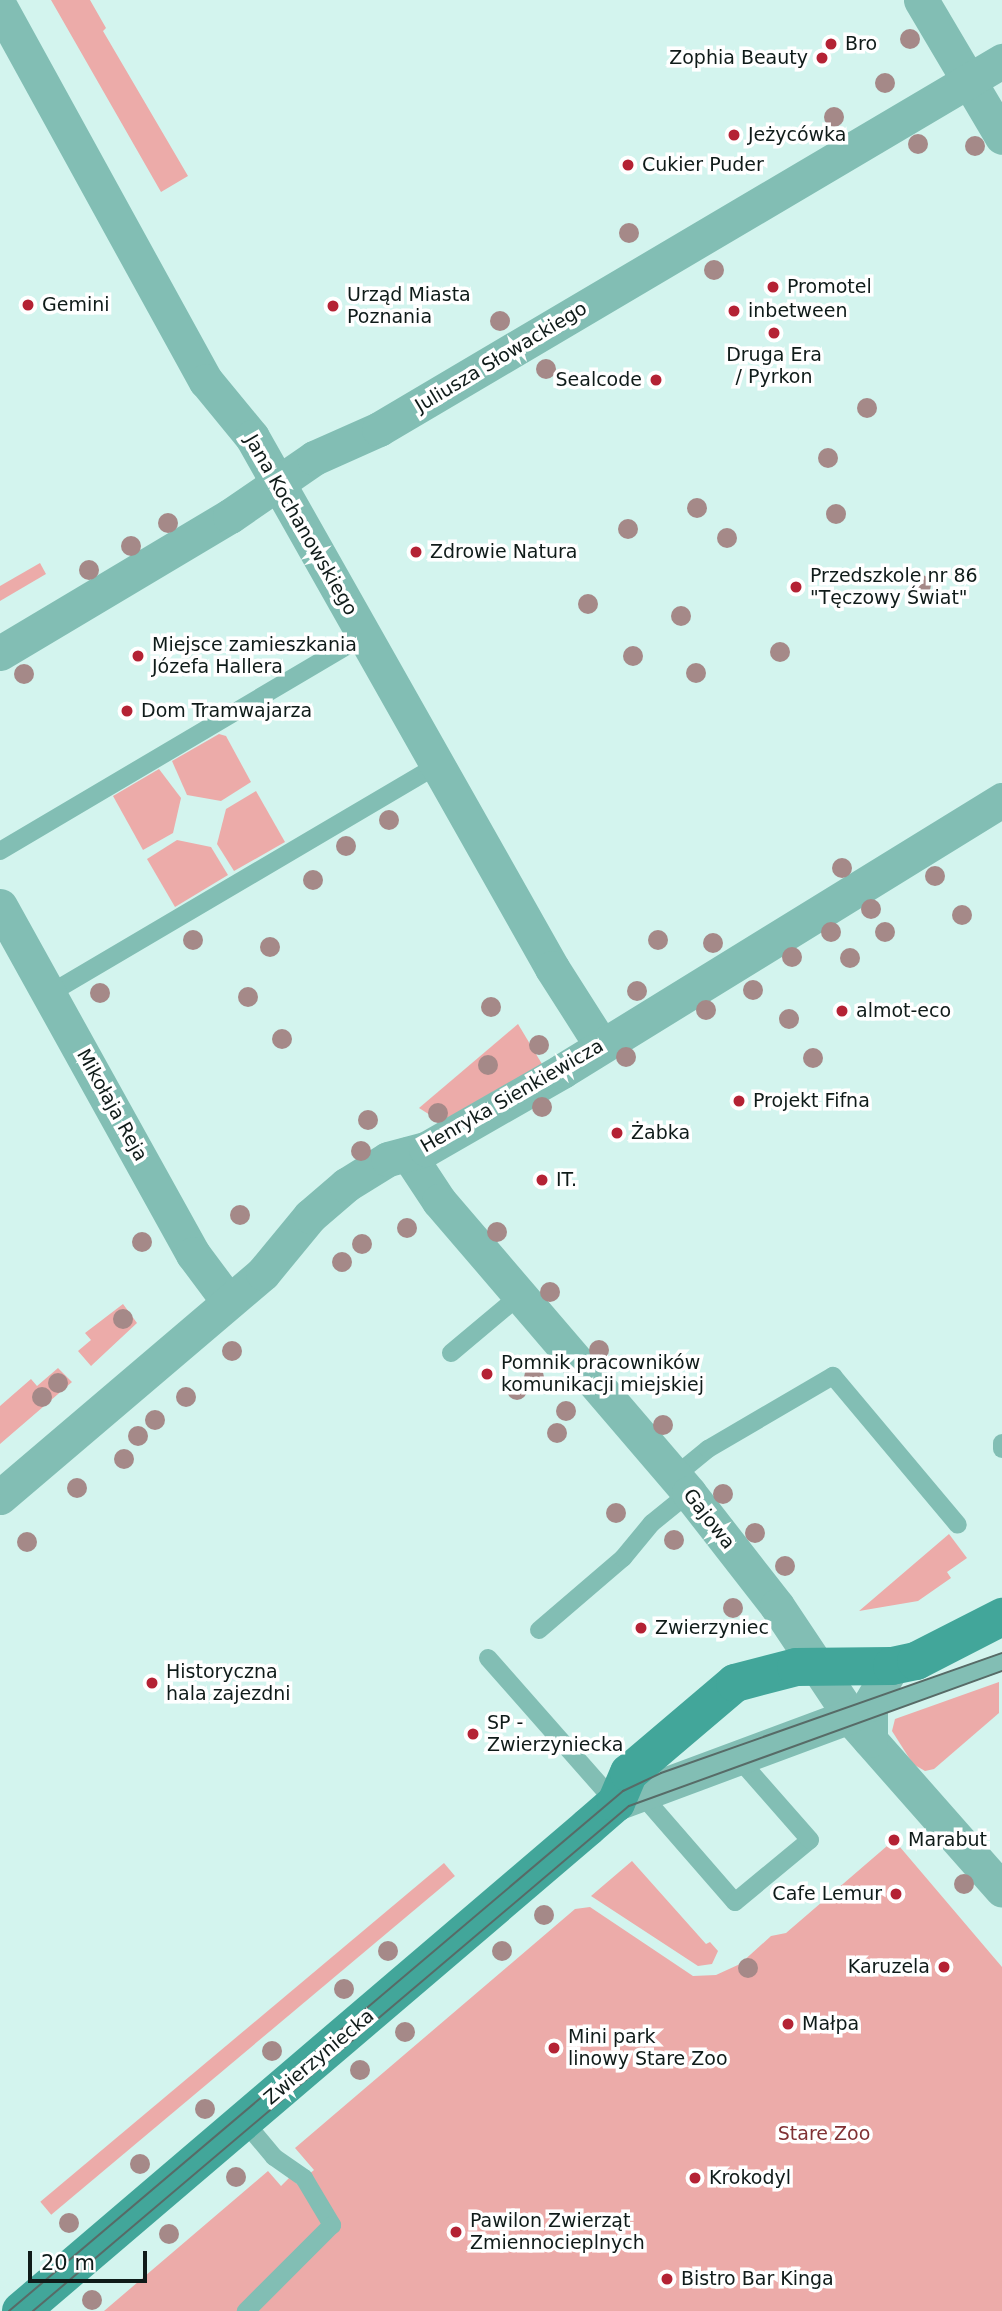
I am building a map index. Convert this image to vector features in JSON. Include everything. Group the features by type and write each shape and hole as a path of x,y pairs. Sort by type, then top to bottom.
{"street":[{"path":"921,0 1002,137"},
{"name":"Jana Kochanowskiego","path":"0,7 206,381 252,437 552,968 601,1045"},
{"name":"Juliusza Słowackiego","path":"0,653 230,516 321,454 379,429 1002,61"},
{"name":"Henryka Sienkiewicza","path":"0,1497 263,1273 310,1216 346,1185 388,1159 426,1149 1002,800"},
{"name":"Mikołaja Reja","path":"0,906 193,1254 228,1301"},
{"name":"Gajowa","path":"408,1154 439,1201 682,1485 777,1606 817,1666 1002,1890"},
{"name":"Zwierzyniecka","path":"628,1798 629,1773 736,1683 817,1666 904,1664 947,1649 1002,1617"},
{"path":"863,1722 874,1690 904,1664"},
{"name":"Zwierzyniecka","path":"21,2311 628,1798 737,1756 863,1722"}],"lane":[{"path":"0,851 365,635"},
{"path":"49,994 438,765"},
{"path":"451,1353 519,1296"},
{"path":"539,1630 624,1558 708,1449 833,1376 958,1525"},
{"path":"1002,1443 1002,1448"},
{"path":"488,1658 735,1902 810,1840 737,1756"},
{"path":"904,1664 998,1664"},
{"path":"863,1722 998,1664"},
{"path":"244,2121 274,2157 304,2178 332,2225 247,2311"}],"green space":[{"path":"51,0 90,0 106,28 103,31 188,176 161,192"},
{"path":"40,563 46,574 0,601 0,586"},
{"path":"219,734 226,736 251,782 221,801 187,795 172,761"},
{"path":"159,769 181,798 173,833 143,850 113,796"},
{"path":"256,791 285,842 234,871 217,844 226,809"},
{"path":"177,840 211,847 228,875 175,907 147,859"},
{"path":"518,1024 542,1064 450,1119 438,1120 419,1108"},
{"path":"123,1304 137,1323 91,1366 78,1351 91,1340 85,1333"},
{"path":"58,1368 72,1382 0,1444 0,1406 31,1379 37,1386"},
{"path":"949,1534 967,1558 947,1572 951,1578 918,1601 859,1611"},
{"path":"999,1682 999,1713 934,1769 925,1771 913,1764 892,1731 895,1719"},
{"name":"Stare Zoo","path":"894,1840 1002,1967 1002,2311 104,2311 268,2171 281,2186 290,2177 297,2184 314,2170 295,2148 575,1909 590,1907 693,1976 716,1975 740,1964 771,1936 786,1933"},
{"path":"632,1861 706,1944 710,1942 718,1951 712,1964 698,1966 591,1896"},
{"path":"444,1863 455,1876 51,2215 40,2202"}],"tram line":[{"path":"9,2311 623,1791 661,1773 1002,1653"},
{"path":"33,2311 629,1806 1002,1671"}],"place":[{"name":"Bro","path":"831,44"},
{"name":"Zophia Beauty","path":"822,58"},
{"name":"Jeżycówka","path":"734,135"},
{"name":"Cukier Puder","path":"628,165"},
{"name":"Promotel","path":"773,287"},
{"name":"Gemini","path":"28,305"},
{"name":"Urząd Miasta Poznania","path":"333,306"},
{"name":"inbetween","path":"734,311"},
{"name":"Druga Era / Pyrkon","path":"774,333"},
{"name":"Sealcode","path":"656,380"},
{"name":"Zdrowie Natura","path":"416,552"},
{"name":"Przedszkole nr 86 \"Tęczowy Świat\"","path":"796,587"},
{"name":"Miejsce zamieszkania Józefa Hallera","path":"138,656"},
{"name":"Dom Tramwajarza","path":"127,711"},
{"name":"almot-eco","path":"842,1011"},
{"name":"Projekt Fifna","path":"739,1101"},
{"name":"Żabka","path":"617,1133"},
{"name":"IT.","path":"542,1180"},
{"name":"Pomnik pracowników komunikacji miejskiej","path":"487,1374"},
{"name":"Zwierzyniec","path":"641,1628"},
{"name":"Historyczna hala zajezdni","path":"152,1683"},
{"name":"SP - Zwierzyniecka","path":"473,1734"},
{"name":"Marabut","path":"894,1840"},
{"name":"Cafe Lemur","path":"896,1894"},
{"name":"Karuzela","path":"944,1967"},
{"name":"Małpa","path":"788,2024"},
{"name":"Mini park linowy Stare Zoo","path":"554,2048"},
{"name":"Krokodyl","path":"695,2178"},
{"name":"Pawilon Zwierząt Zmiennocieplnych","path":"456,2232"},
{"name":"Bistro Bar Kinga","path":"667,2279"}]}
